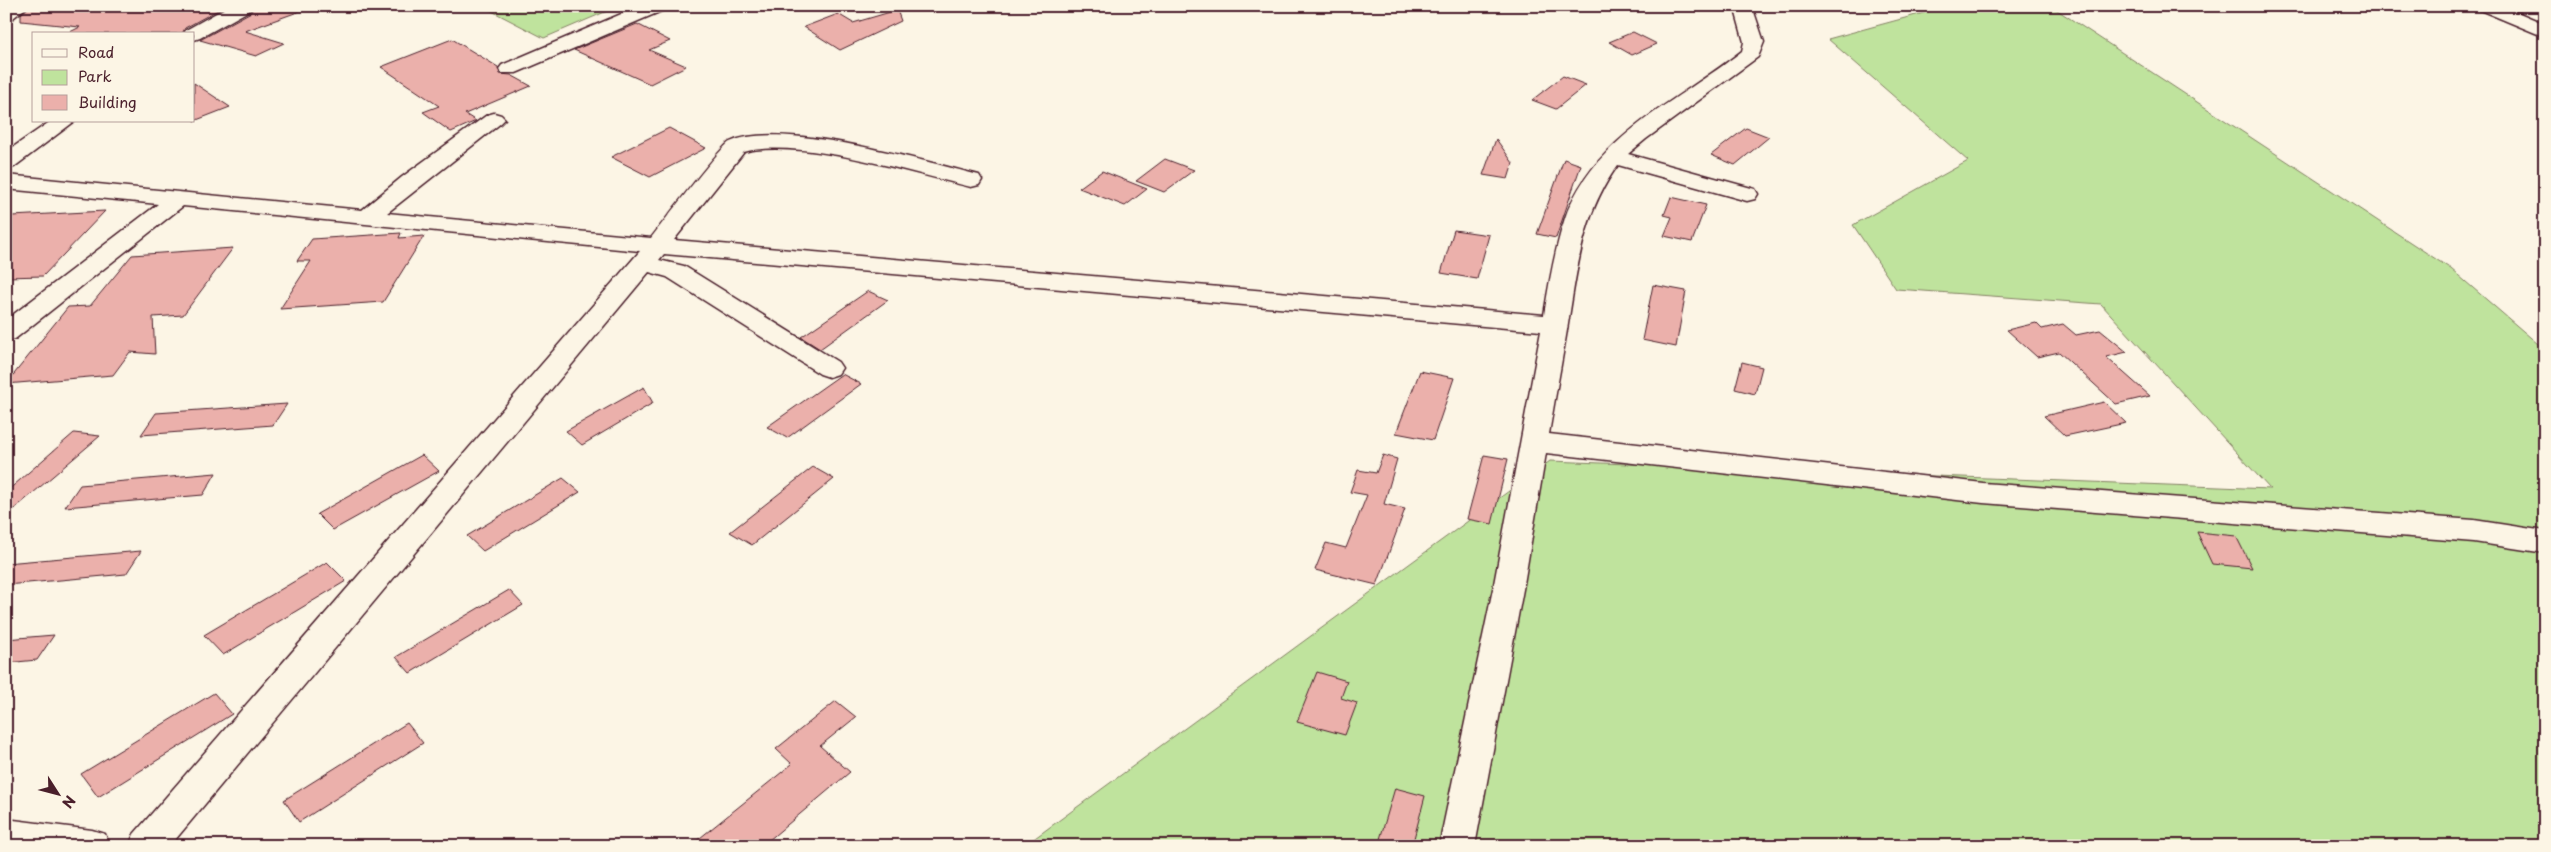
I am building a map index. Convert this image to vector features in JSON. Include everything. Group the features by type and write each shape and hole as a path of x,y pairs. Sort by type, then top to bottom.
{"street":[{"path":"6,14 19,6"},
{"path":"195,33 243,6"},
{"path":"509,70 657,6"},
{"path":"1457,846 1568,253 1577,218 1595,181 1613,157 1638,134 1688,97 1747,58 1751,53 1754,42 1743,6"},
{"path":"2487,6 2545,32"},
{"path":"367,218 417,176 494,119"},
{"path":"6,162 64,122"},
{"path":"147,846 650,255 736,147 747,142 786,142 839,151 971,180"},
{"path":"1613,157 1747,194"},
{"path":"6,182 367,218 650,255 1555,324"},
{"path":"6,333 177,200"},
{"path":"650,255 828,368"},
{"path":"1534,442 1778,468 1984,493 2474,531 2545,542"},
{"path":"6,835 92,846"}],"green space":[{"path":"482,6 619,6 544,38"},
{"path":"1949,6 2051,6 2451,269 2545,350 2545,846 1024,846 1550,461 2270,489 2101,304 1896,289 1853,225 1968,161 1828,39"}],"building":[{"path":"30,6 225,6 185,28 183,32 70,32 80,27 21,21 21,14"},
{"path":"254,6 306,6 306,9 245,31 284,43 256,56 200,40 251,12"},
{"path":"897,10 901,21 840,50 804,27 838,14 853,23"},
{"path":"637,24 670,41 649,50 686,66 650,84 574,50"},
{"path":"1633,32 1657,44 1632,55 1609,42"},
{"path":"452,39 498,67 500,74 511,75 531,86 465,114 476,121 451,132 423,112 439,106 381,67"},
{"path":"1563,76 1586,85 1556,109 1532,100"},
{"path":"195,84 230,107 195,121"},
{"path":"669,128 706,148 650,177 611,157"},
{"path":"1746,128 1769,137 1735,165 1711,155"},
{"path":"1496,139 1513,163 1508,179 1483,175"},
{"path":"1165,159 1194,170 1164,192 1136,181"},
{"path":"1564,159 1581,165 1556,238 1537,234"},
{"path":"1102,171 1147,189 1125,206 1079,188"},
{"path":"1671,197 1706,205 1692,242 1664,236 1672,217 1664,215"},
{"path":"105,211 43,276 6,277 6,222 12,216"},
{"path":"1454,230 1489,235 1477,279 1441,273"},
{"path":"401,233 399,238 424,236 383,302 280,309 311,261 297,261 312,239"},
{"path":"233,248 183,315 153,317 155,354 130,352 113,375 6,384 68,307 90,306 132,255"},
{"path":"1653,285 1686,291 1676,347 1642,340"},
{"path":"868,291 888,300 820,349 801,337"},
{"path":"2036,323 2042,329 2063,324 2076,335 2100,330 2127,352 2106,357 2150,396 2116,404 2059,352 2037,357 2007,330"},
{"path":"1742,362 1762,367 1755,394 1735,389"},
{"path":"1420,371 1454,378 1433,440 1396,433"},
{"path":"842,374 861,384 787,438 767,427"},
{"path":"644,387 653,403 582,445 566,431"},
{"path":"2104,402 2126,423 2065,436 2044,416"},
{"path":"287,404 273,425 141,435 156,413"},
{"path":"74,433 100,436 6,516 6,492"},
{"path":"422,455 439,471 333,530 317,514"},
{"path":"1383,455 1397,459 1384,504 1405,509 1377,585 1315,570 1326,543 1346,548 1367,495 1350,492 1358,470 1376,473"},
{"path":"1484,455 1508,459 1492,524 1467,519"},
{"path":"813,467 834,479 752,545 730,532"},
{"path":"216,473 203,495 65,507 80,485"},
{"path":"563,478 580,492 483,551 467,536"},
{"path":"2197,532 2236,536 2252,568 2212,564"},
{"path":"141,551 126,574 6,585 6,563"},
{"path":"327,562 346,581 223,655 204,635"},
{"path":"509,590 523,605 410,673 396,657"},
{"path":"54,635 37,660 6,663 6,639"},
{"path":"1317,672 1347,681 1341,698 1357,703 1345,735 1297,722"},
{"path":"214,693 232,714 98,797 81,774"},
{"path":"836,701 856,717 820,746 850,772 762,846 690,846 792,764 776,749"},
{"path":"407,723 423,743 299,822 284,800"},
{"path":"1395,788 1425,796 1412,846 1378,846"}]}
